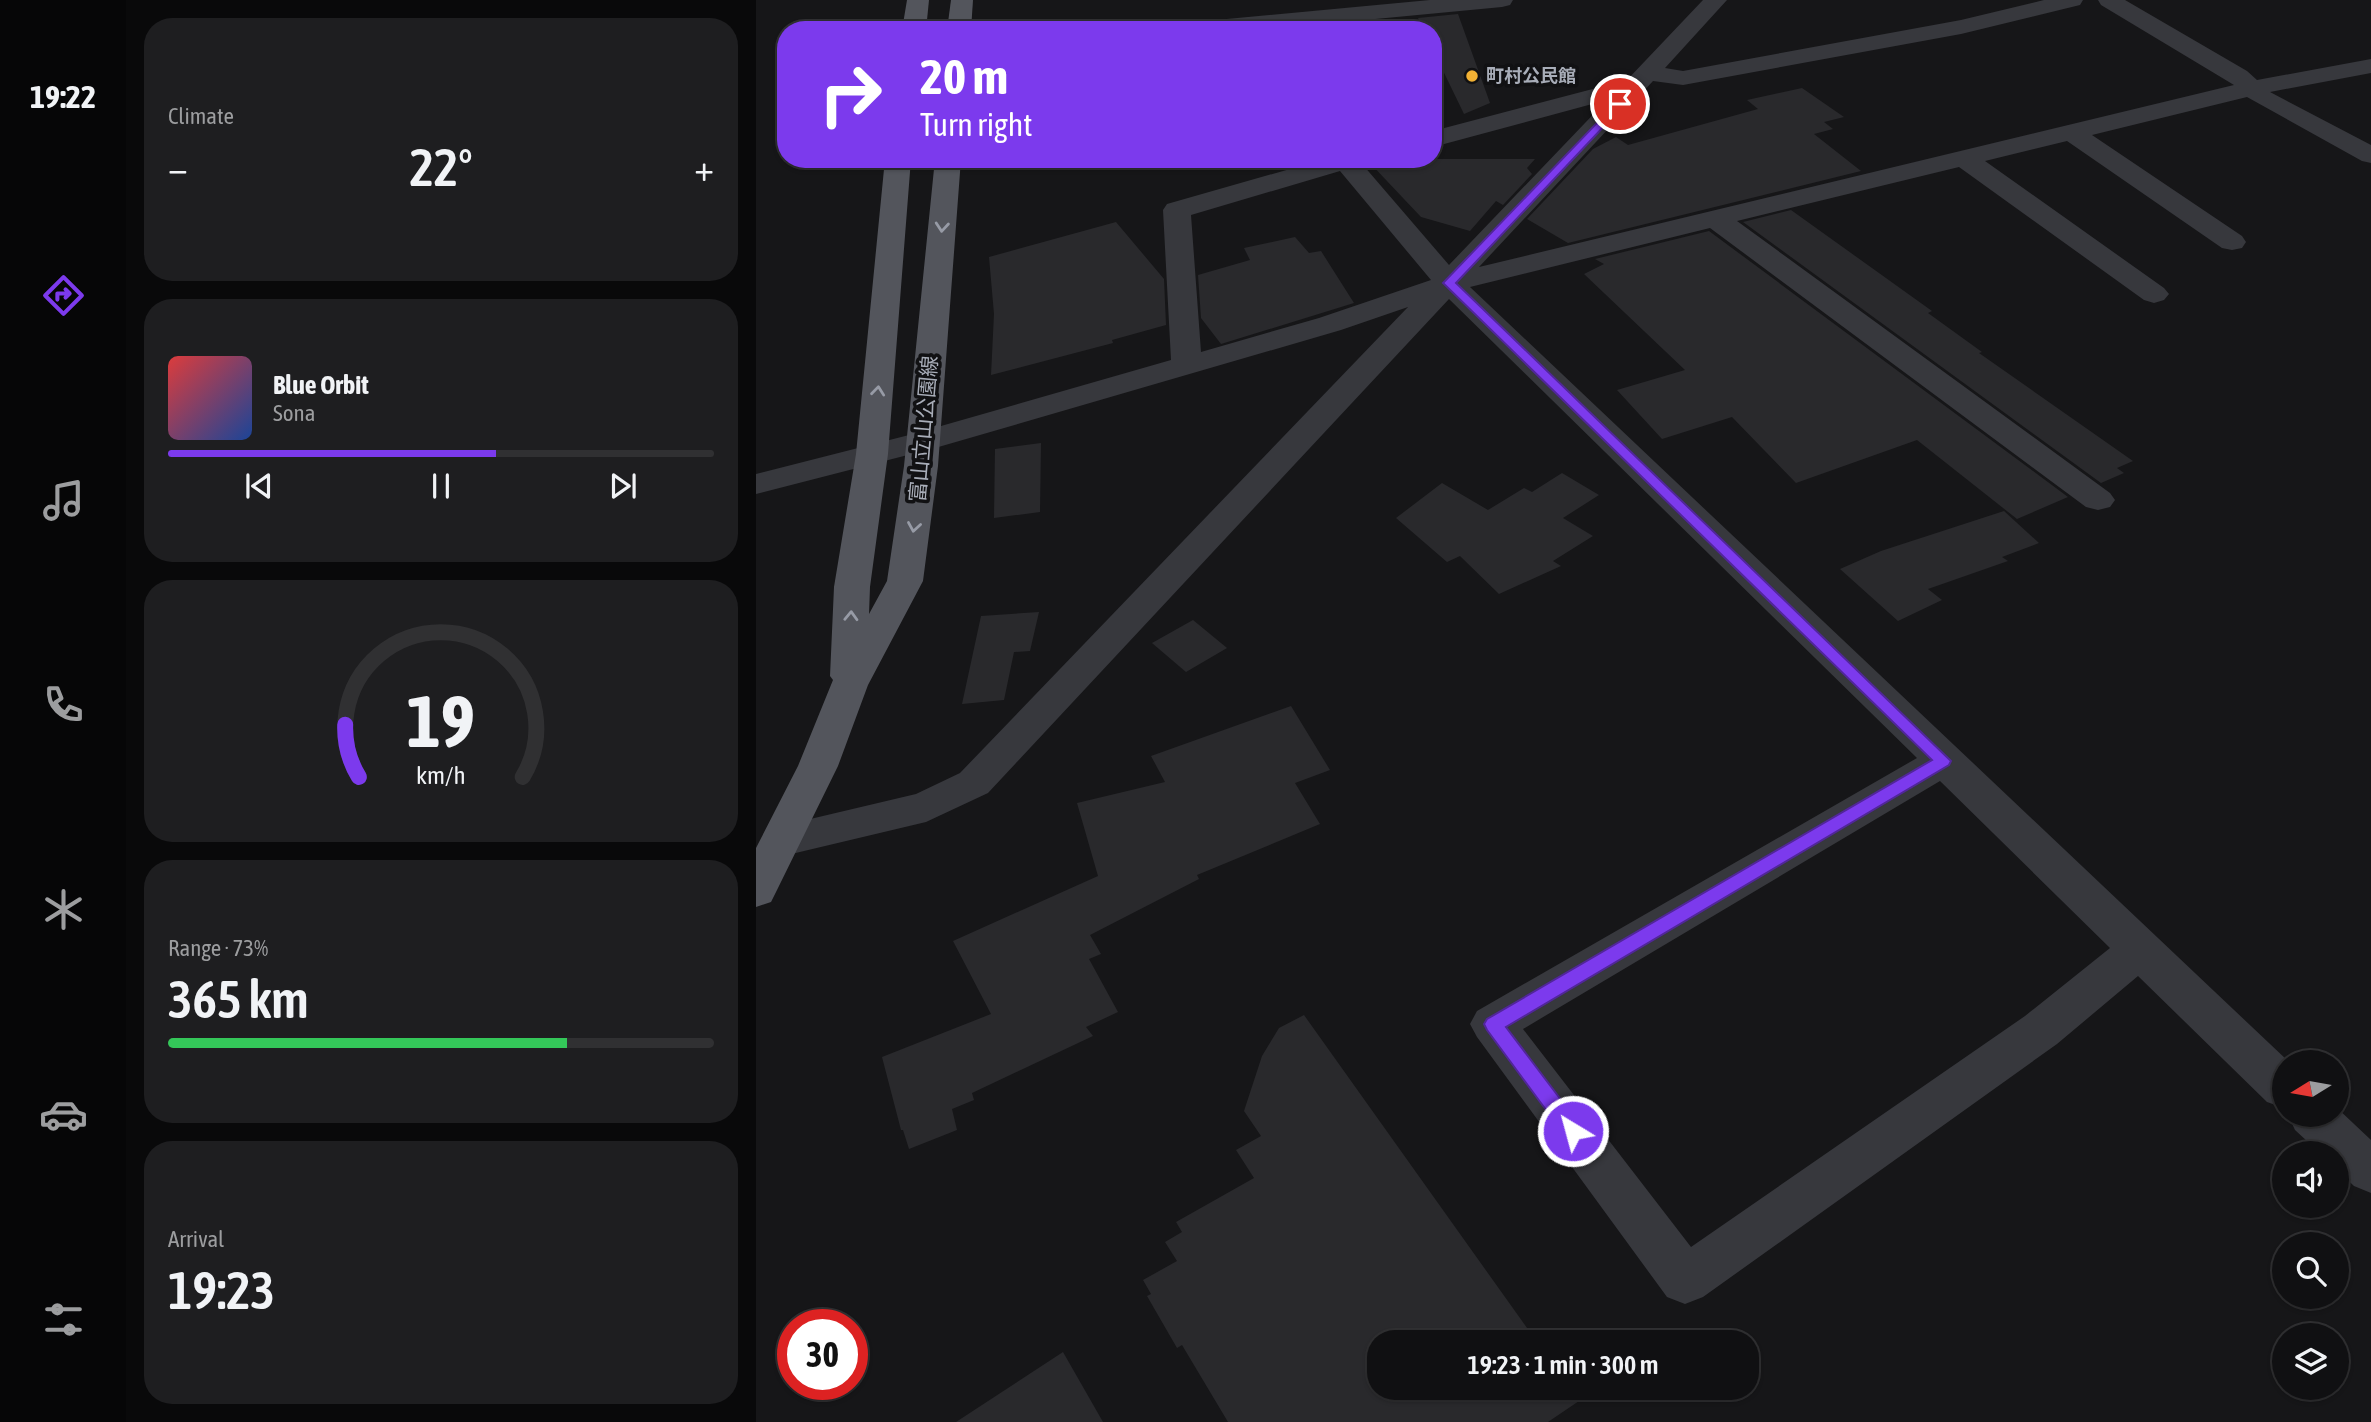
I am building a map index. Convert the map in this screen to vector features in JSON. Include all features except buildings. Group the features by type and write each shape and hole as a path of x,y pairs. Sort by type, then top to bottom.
{"main road":[{"path":"915,21 918,0"},
{"path":"960,21 962,0"},
{"name":"富山立山公園線","path":"849,685 852,586 872,454 897,168"},
{"name":"富山立山公園線","path":"756,890 818,766 849,685 905,581 916,518 924,441 947,168"}],"street":[{"path":"1235,0 1241,21"},
{"path":"1301,21 1502,0"},
{"path":"783,840 926,807 974,783 1716,0"},
{"path":"1442,136 1644,79 1683,78 1961,27 2072,0"},
{"path":"2109,0 2238,76 2261,97 2371,155"},
{"path":"756,484 924,441 1186,363 1330,324 1449,283 2253,88 2371,66"},
{"path":"2073,133 2232,242"},
{"path":"1965,159 2154,293"},
{"path":"1186,363 1177,210 1321,168"},
{"path":"1355,168 1449,283 2272,1077"},
{"path":"1716,219 2098,500"},
{"path":"1943,761 1493,1024 1685,1280 2041,1030 2139,950"},
{"path":"2325,1127 2371,1171"}],"place":[{"name":"町村公民館","path":"1472,76"}],"route":[{"path":"1573,1131 1493,1024 1943,761 1449,283 1620,104"}]}
